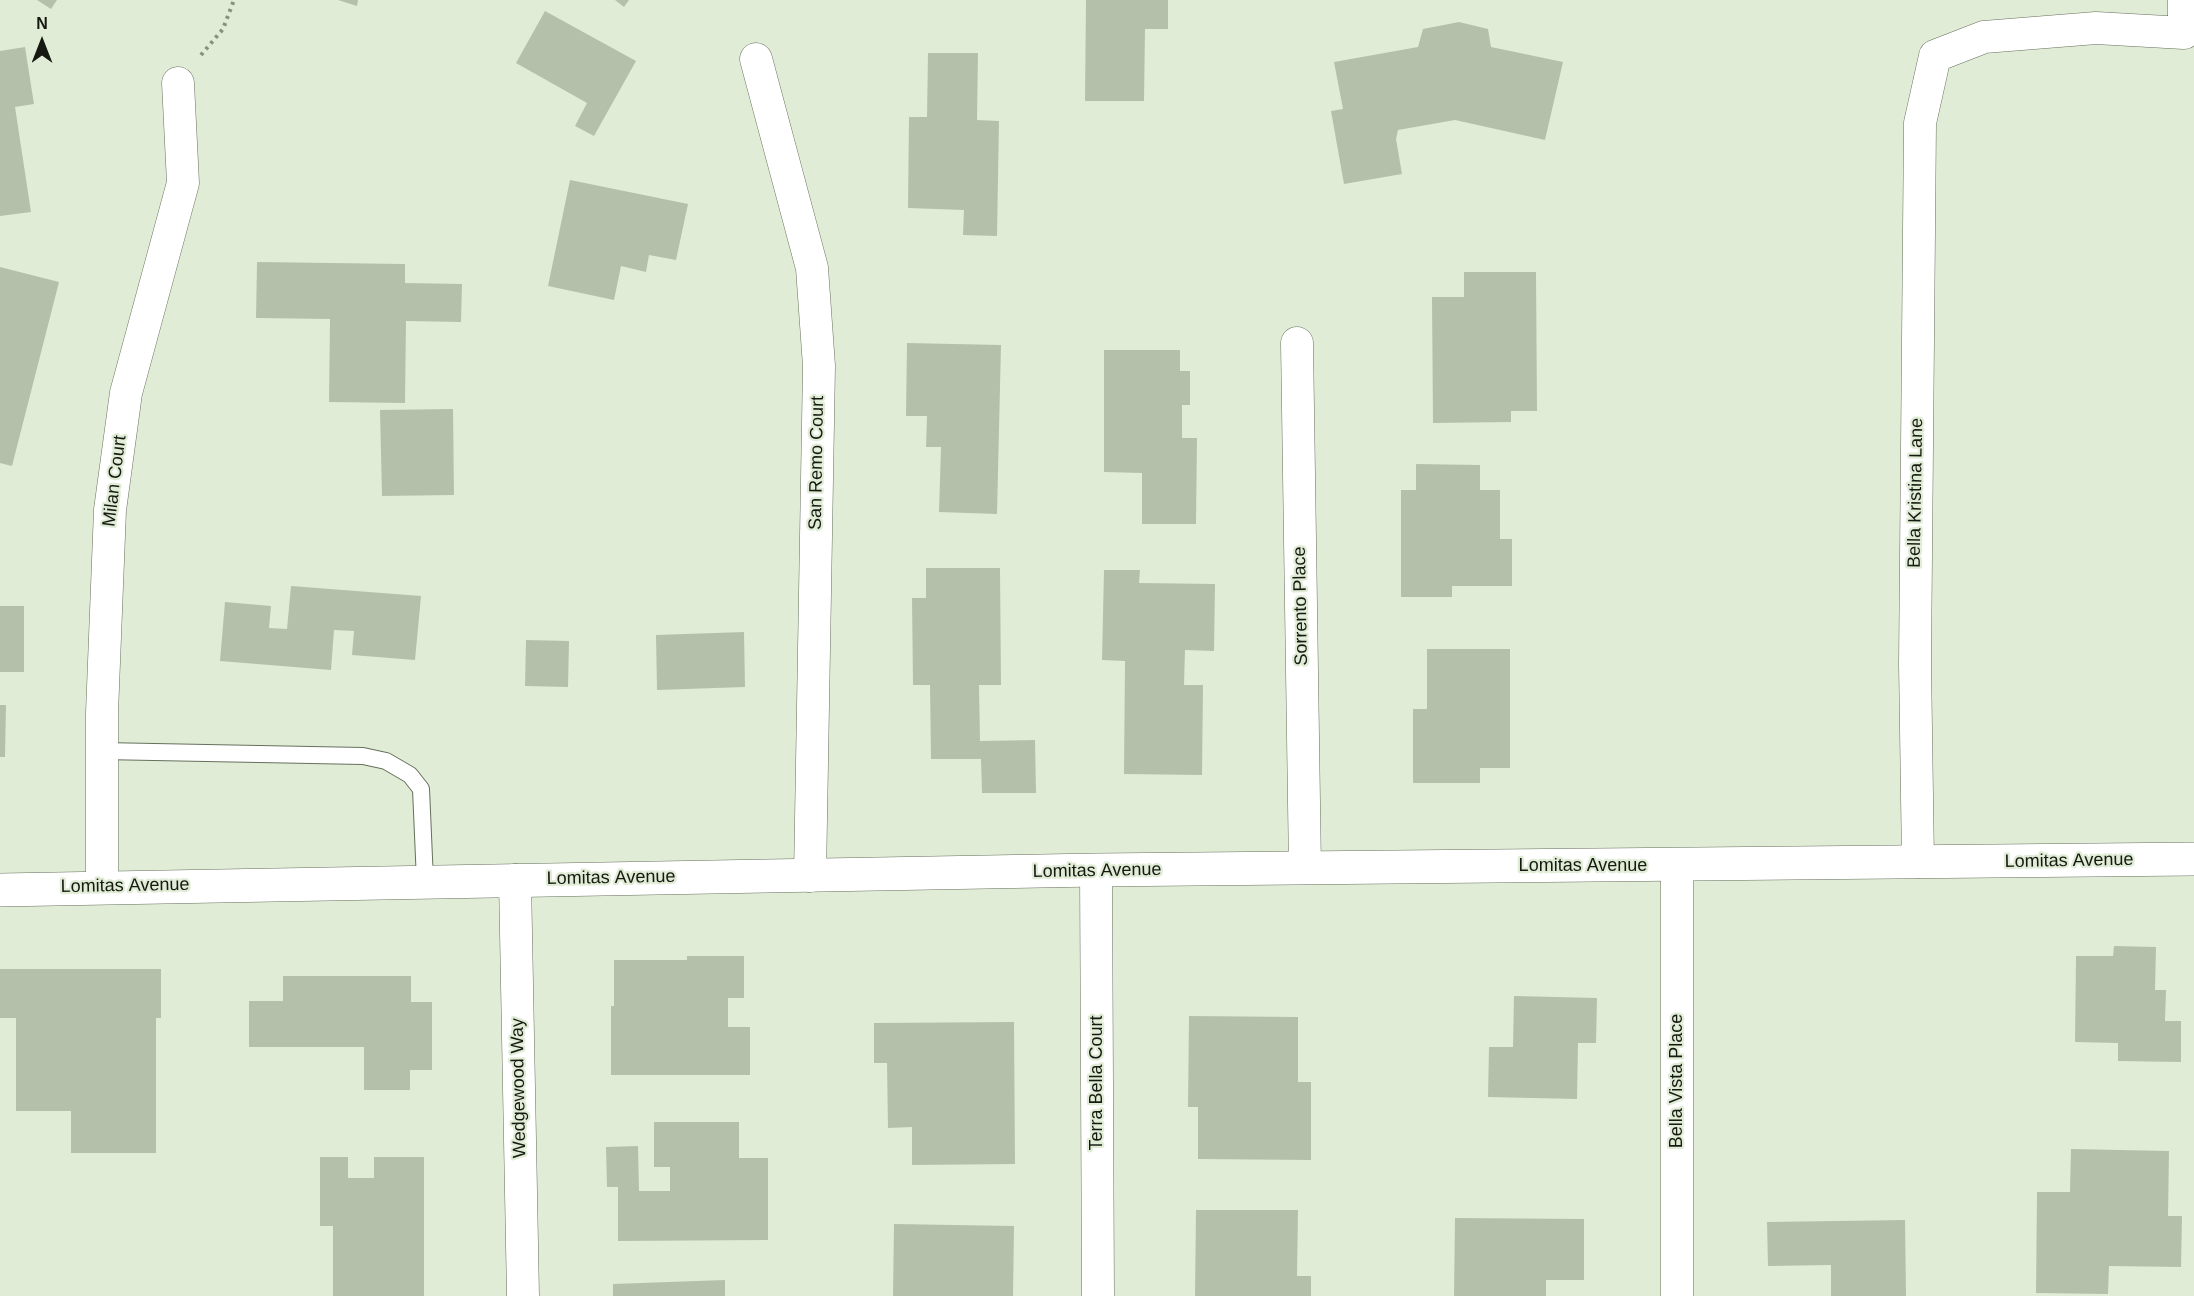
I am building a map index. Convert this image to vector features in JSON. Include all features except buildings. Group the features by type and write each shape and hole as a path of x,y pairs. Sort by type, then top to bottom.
{"street":[{"name":"Bella Kristina Lane","path":"1918,862 1914,663 1920,123 1935,56 1984,37 2097,28 2184,33 2184,0"},
{"name":"San Remo Court","path":"756,59 812,268 819,366 810,876"},
{"name":"Milan Court","path":"102,886 102,751 110,510 126,393 183,183 178,83"},
{"name":"Sorrento Place","path":"1297,343 1305,868"},
{"name":"Lomitas Avenue","path":"0,890 102,886 1096,870 1677,866 2194,859"},
{"name":"Bella Vista Place","path":"1677,866 1677,1296"},
{"name":"Terra Bella Court","path":"1096,870 1098,1296"},
{"name":"Wedgewood Way","path":"515,880 523,1296"}],"lane":[{"path":"102,751 363,756 386,761 410,775 421,789 425,881"}],"path":[{"path":"178,83 223,29 234,0"}]}
